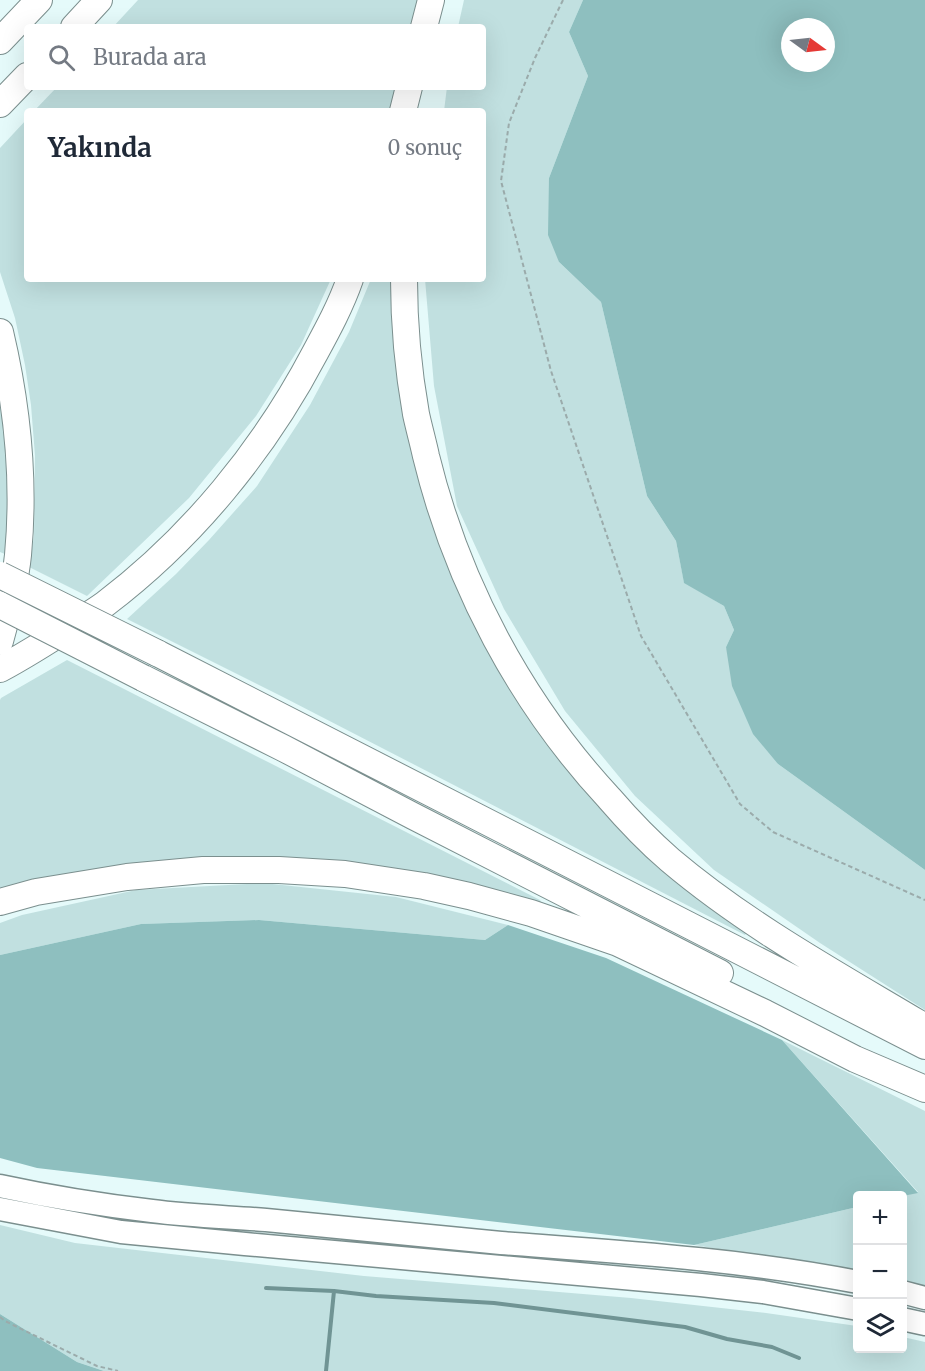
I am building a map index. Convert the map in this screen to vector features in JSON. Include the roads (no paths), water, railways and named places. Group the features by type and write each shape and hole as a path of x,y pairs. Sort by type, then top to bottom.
{"highway":[{"path":"0,41 39,0"},
{"path":"77,24 99,0"},
{"path":"425,24 431,0"},
{"path":"442,24 448,0"},
{"path":"0,104 24,79"},
{"path":"404,108 408,90"},
{"path":"422,108 426,90"},
{"path":"0,669 104,605 146,570 195,522 236,475 298,386 326,333 349,282"},
{"path":"404,282 404,316 416,415 446,527 484,616 520,681 550,726 585,772 636,829 669,860 727,905 769,933 925,1027"},
{"path":"0,332 14,403 20,469 21,516 12,598 0,641"},
{"path":"0,575 925,1046"},
{"path":"0,605 894,1062 925,1085"},
{"path":"0,902 36,892 127,877 203,870 279,870 345,874 424,886 531,913 618,943 855,1059 925,1089"}],"main road":[{"path":"0,1186 60,1199 154,1212 627,1252 755,1265 853,1281"},
{"path":"0,1209 121,1232 701,1285 763,1292 853,1308"},
{"path":"907,1293 925,1298"},
{"path":"907,1320 925,1324"}],"waterway":[{"path":"266,1288 334,1291"},
{"path":"326,1371 334,1291 376,1296 494,1303 685,1327 727,1339 772,1347 799,1358"}]}
